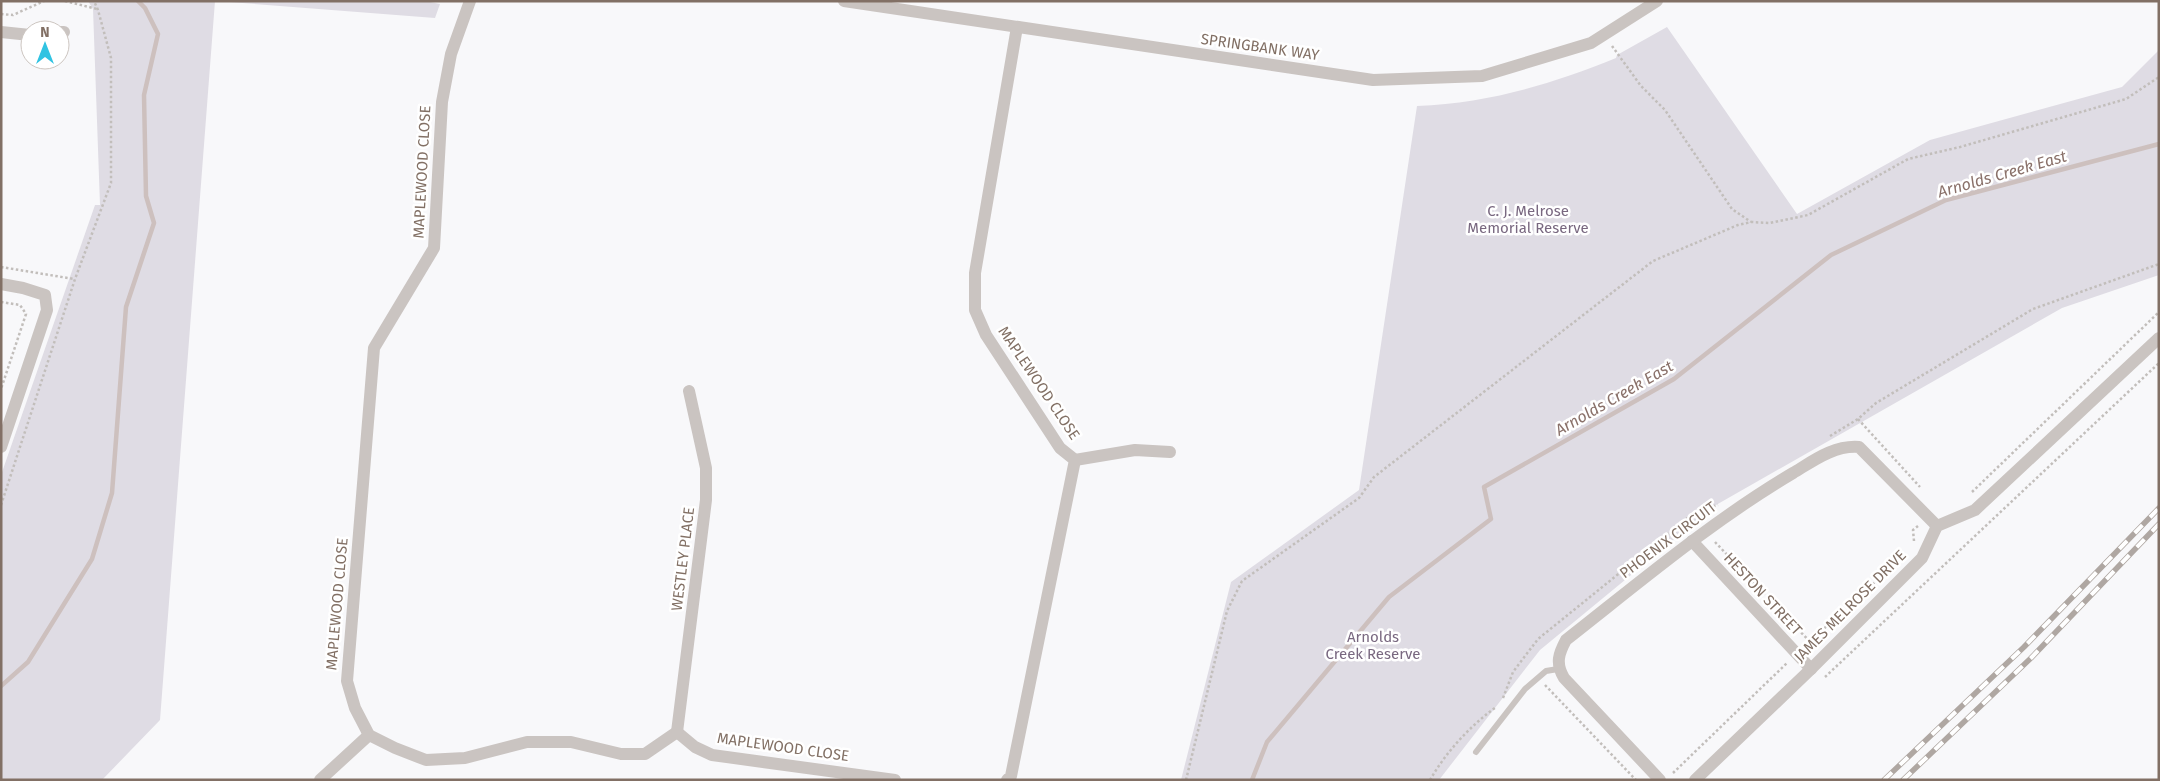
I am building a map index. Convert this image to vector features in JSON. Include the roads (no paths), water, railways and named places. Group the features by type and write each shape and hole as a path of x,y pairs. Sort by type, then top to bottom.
{"street":[{"name":"MAPLEWOOD CLOSE","path":"369,735 355,708 347,681 374,348 434,248 442,102 452,54 470,1"},
{"name":"SPRINGBANK WAY","path":"844,1 1373,80 1482,76 1591,42 1657,1"},
{"name":"MAPLEWOOD CLOSE","path":"1007,780 1011,776 1075,460 1060,448 986,335 975,310 975,273 1017,27"},
{"path":"1,32 20,34"},
{"path":"1,284 23,288 44,295 47,310 1,447"},
{"path":"1938,526 1975,510 2159,338"},
{"name":"WESTLEY PLACE","path":"677,732 706,500 706,468 689,391"},
{"name":"PHOENIX CIRCUIT","path":"1558,669 1559,653 1566,640 1706,530 1762,491 1834,450 1848,446 1858,447 1938,526"},
{"path":"1075,460 1135,450 1170,452"},
{"name":"JAMES MELROSE DRIVE","path":"1695,780 1811,669 1922,558 1938,526"},
{"name":"HESTON STREET","path":"1692,541 1811,669"},
{"path":"1558,669 1564,678 1660,780"},
{"name":"MAPLEWOOD CLOSE","path":"677,732 695,747 712,755 896,780"},
{"path":"320,780 369,735 426,760 465,758 527,742 571,742 621,754 644,754 677,732"}],"lane":[{"path":"1476,752 1524,689 1546,671 1558,669"}],"waterway":[{"path":"1,686 28,662 92,559 112,493 126,307 154,223 146,196 144,95 158,34 145,8 138,1"},
{"name":"Arnolds Creek East","path":"1252,780 1267,742 1389,597 1491,519 1484,487 1674,379 1831,255 1946,200 2159,144"}],"railway":[{"path":"1884,780 2024,647 2159,508"},
{"path":"1903,780 2031,658 2159,524"}],"park label":[{"name":"C. J. Melrose Memorial Reserve","path":"1528,220"},
{"name":"Arnolds Creek Reserve","path":"1373,646"}]}
